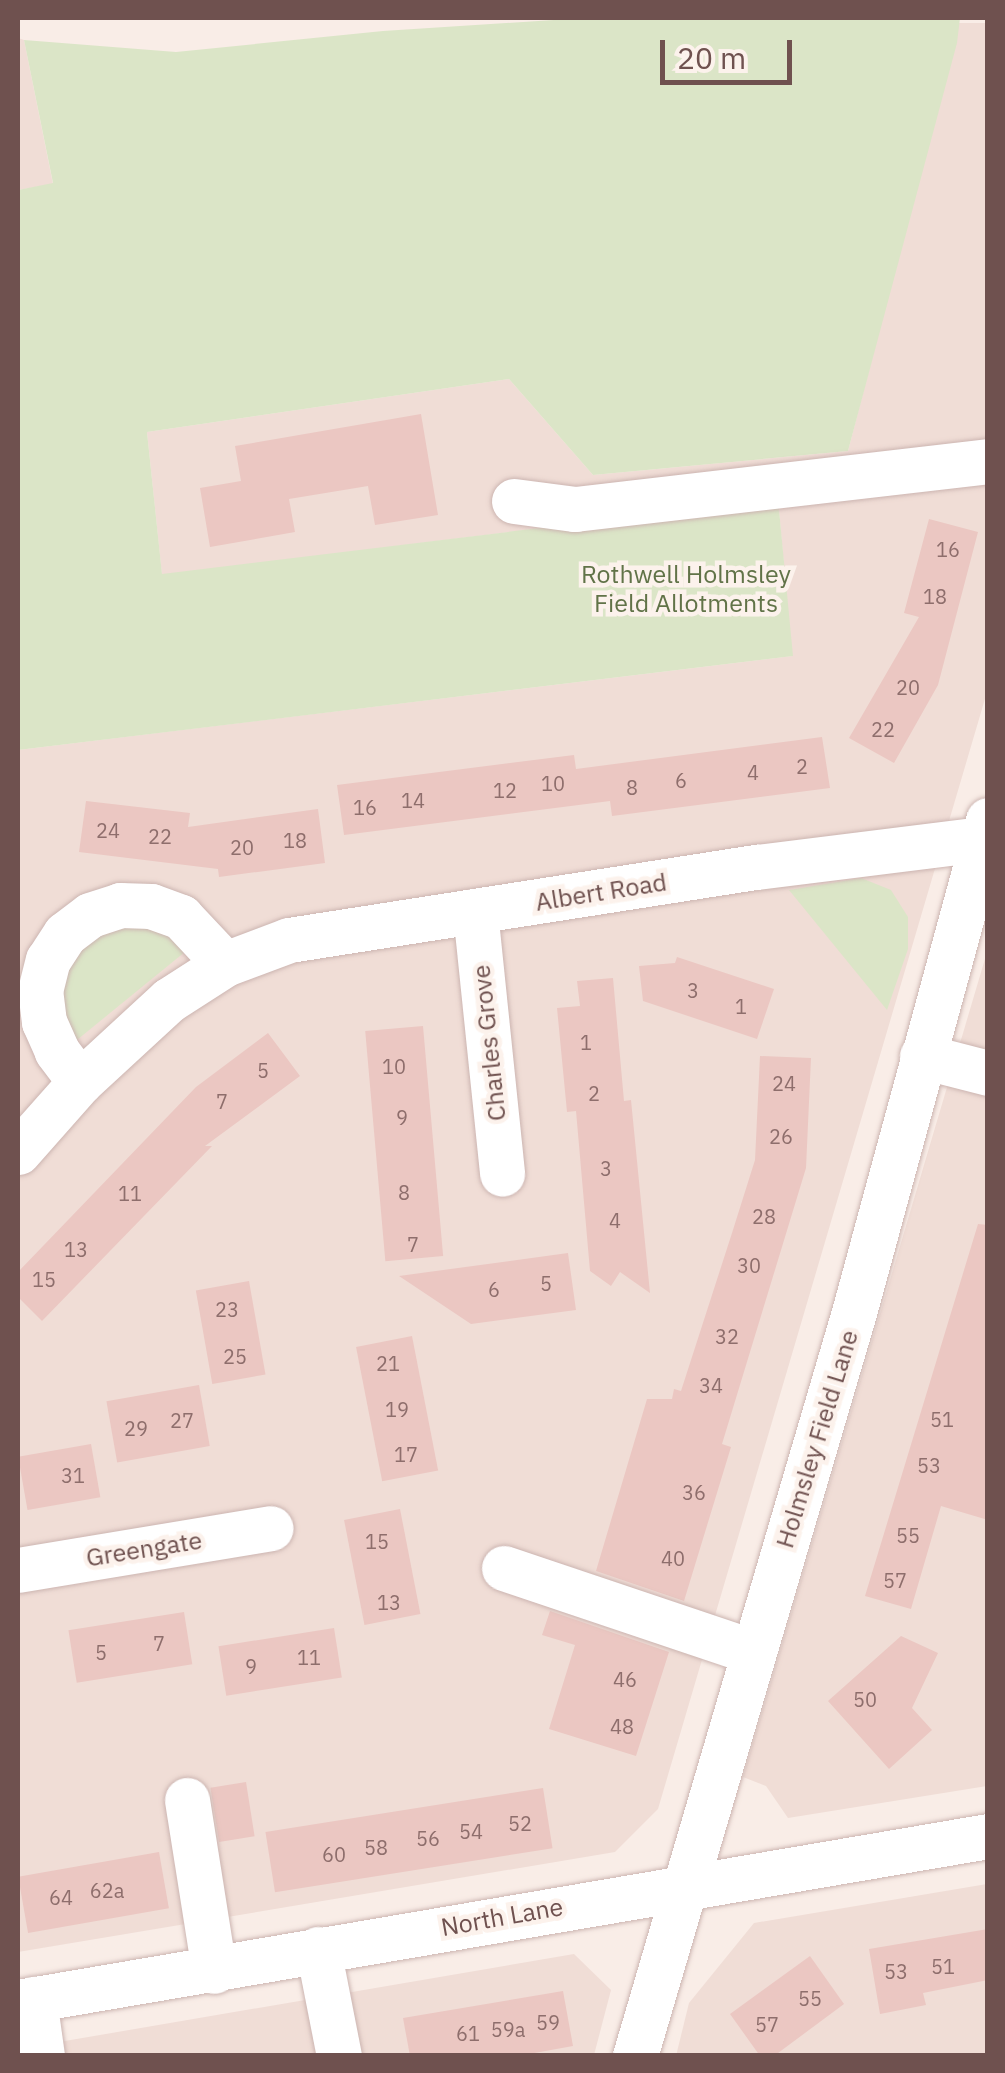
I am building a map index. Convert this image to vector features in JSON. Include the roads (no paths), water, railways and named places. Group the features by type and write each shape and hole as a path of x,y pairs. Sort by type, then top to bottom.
{"street":[{"path":"514,501 575,509 988,461"},
{"name":"Albert Road","path":"18,1152 80,1082 169,1000 226,964 289,940 984,830"},
{"name":"Holmsley Field Lane","path":"635,2056 854,1316 984,830"},
{"path":"80,1082 44,1022 40,991 48,960 65,934 90,915 120,905 151,906 181,916 226,964"},
{"name":"Charles Grove","path":"476,911 502,1174"},
{"path":"922,1056 988,1073"},
{"name":"Greengate","path":"18,1570 271,1528"},
{"path":"504,1568 753,1652"},
{"path":"187,1800 214,1970"},
{"name":"North Lane","path":"26,2000 988,1836"},
{"path":"318,1949 339,2056"},
{"path":"26,2000 42,2056"}],"park label":[{"name":"Rothwell Holmsley Field Allotments","path":"686,590"}]}
